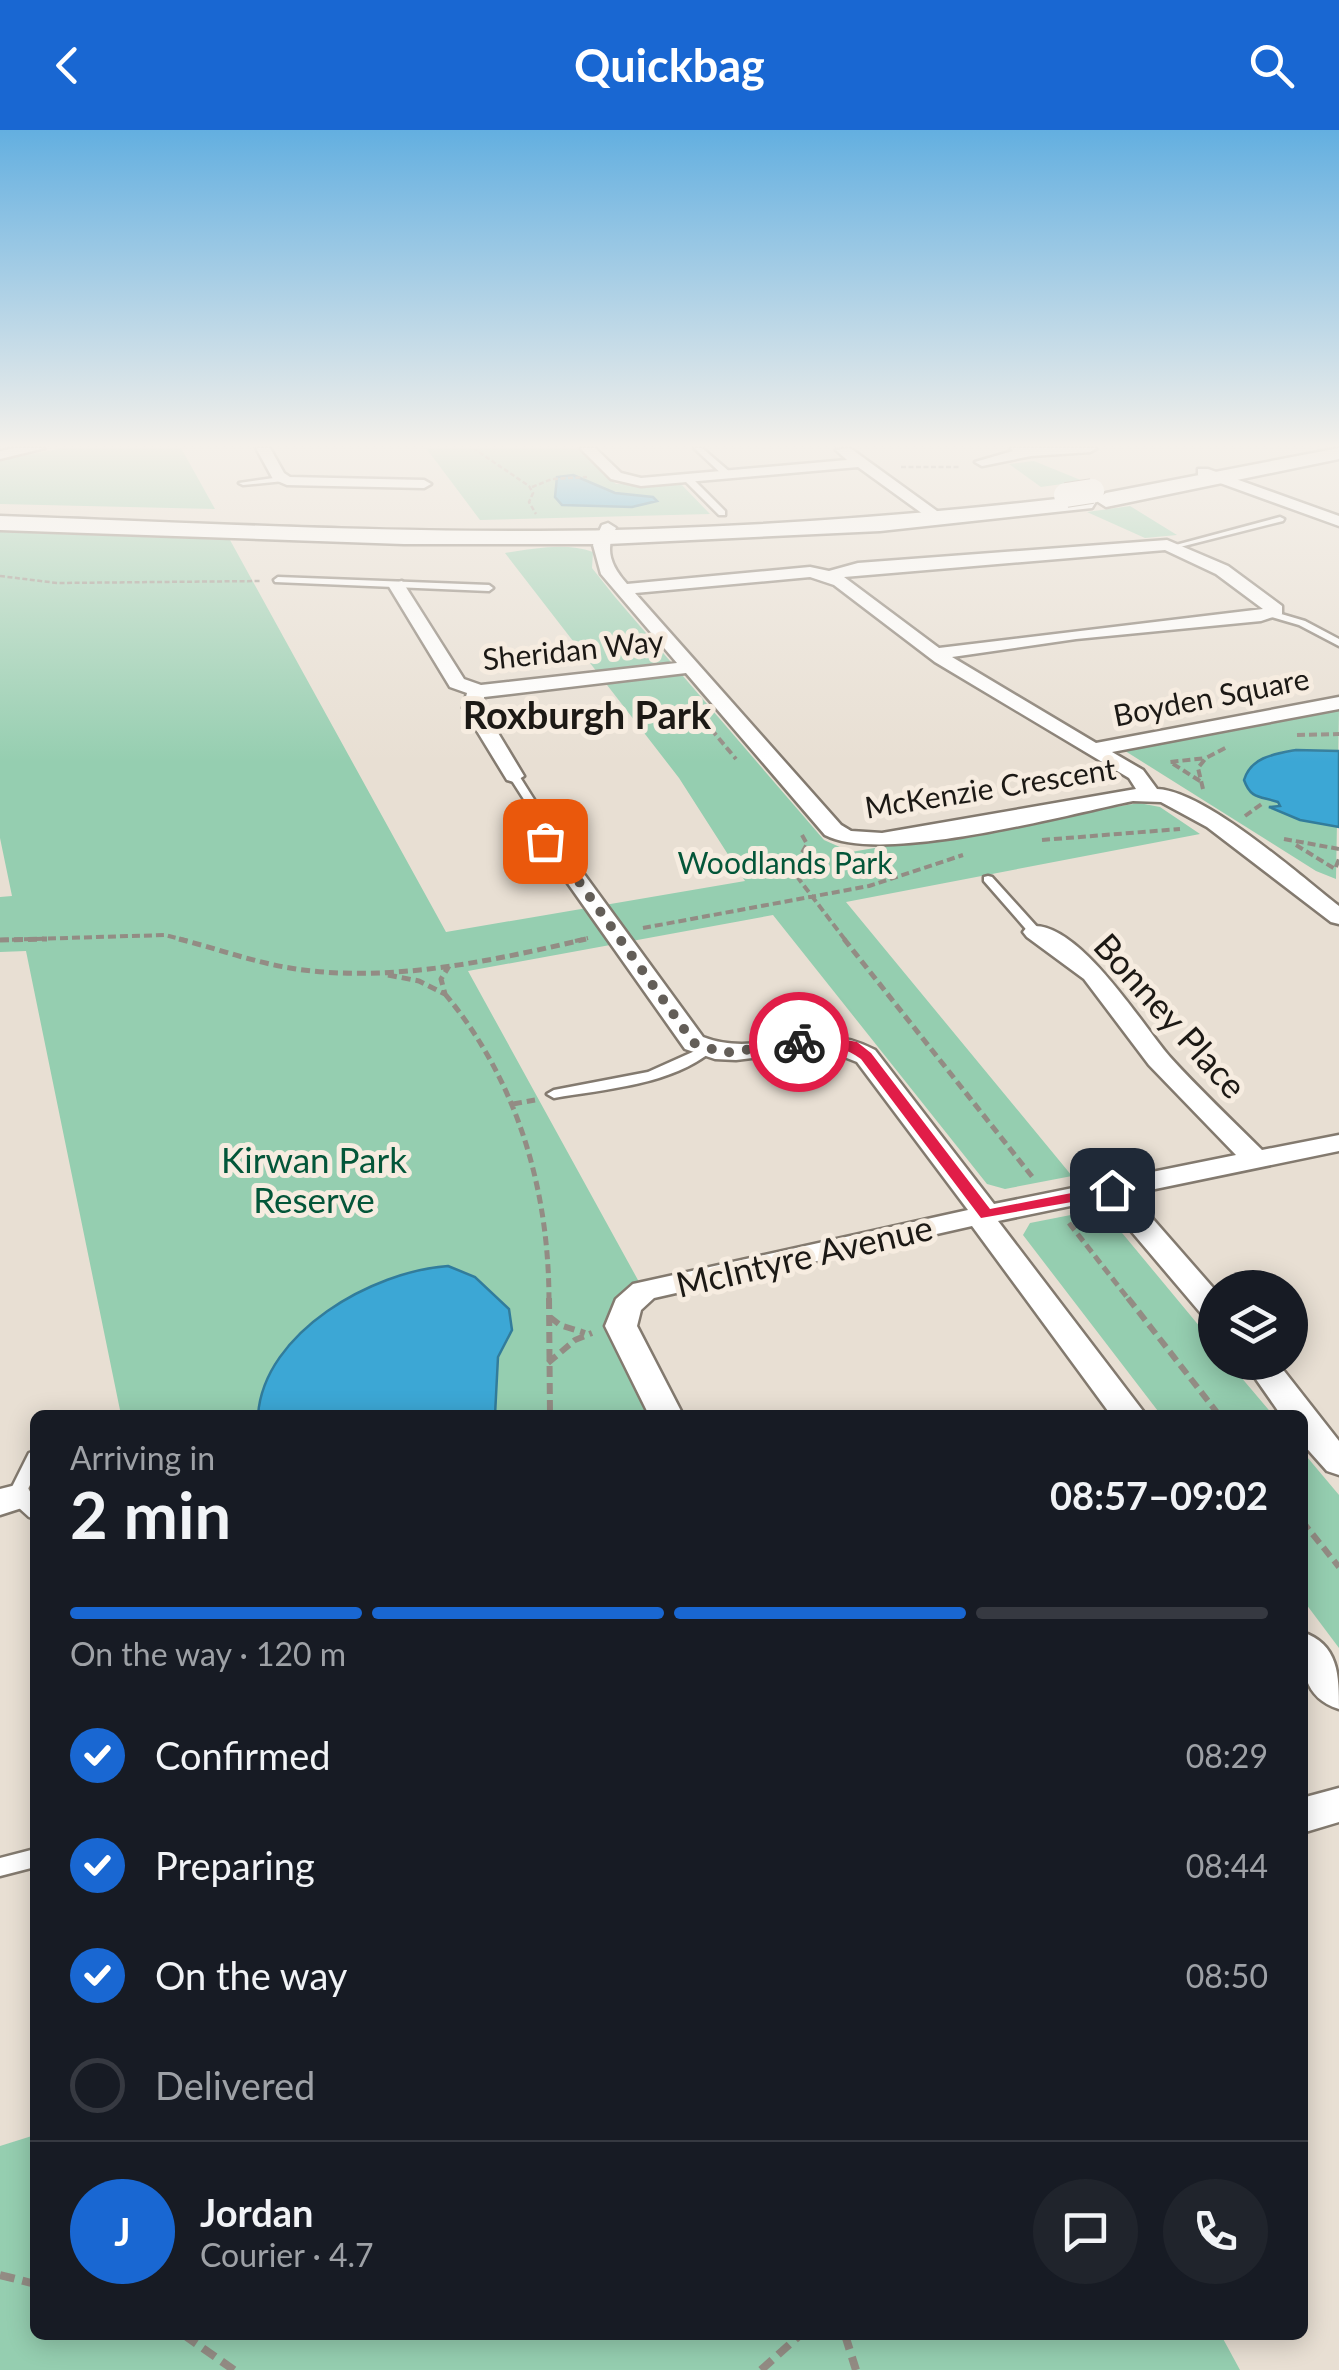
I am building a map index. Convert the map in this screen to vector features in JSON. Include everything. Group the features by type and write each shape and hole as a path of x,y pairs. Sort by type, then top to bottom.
{"street":[{"name":"McKenzie Crescent","path":"608,553 603,565 616,581 834,830 846,837 882,840 1150,794 1181,801 1339,916"},
{"path":"616,581 832,574 858,568 1082,553"},
{"path":"935,654 1058,636 1271,614 1276,610 1238,580 1188,553"},
{"path":"832,574 935,654 1136,774 1150,794"},
{"name":"Sheridan Way","path":"396,585 457,683 479,691 692,667"},
{"path":"479,691 472,700 473,708 514,776"},
{"name":"Boyden Square","path":"1094,749 1339,703"},
{"path":"574,874 684,1034 706,1050 741,1052 806,1041 852,1045 866,1056 1125,1410"},
{"path":"1310,892 1338,876"},
{"name":"Bonney Place","path":"1035,932 1086,962 1157,1057 1256,1160"},
{"name":"McIntyre Avenue","path":"663,1410 621,1326 627,1306 644,1291 983,1215 1339,1143"},
{"path":"1112,1190 1198,1290"},
{"path":"1273,1380 1294,1410"},
{"path":"1308,1427 1339,1462"},
{"path":"1308,1654 1339,1694"},
{"path":"1308,1814 1339,1805"}],"lane":[{"name":"Sheridan Way","path":"278,580 489,588"},
{"path":"1271,614 1302,623 1339,643"},
{"path":"514,776 530,801"},
{"path":"540,831 574,874"},
{"name":"Bonney Place","path":"988,879 1035,932"},
{"path":"554,1094 656,1074 686,1063 706,1050"},
{"path":"17,1504 30,1469"},
{"path":"0,1867 30,1859"}],"path":[{"path":"0,576 57,583 278,580"},
{"path":"1288,736 1339,734"},
{"path":"1200,781 1170,762 1206,758 1228,747"},
{"path":"1206,758 1198,768 1207,796"},
{"path":"1255,825 1240,817 1262,803"},
{"path":"1280,838 1339,850"},
{"path":"1291,842 1338,876"},
{"path":"1338,876 1339,860"},
{"path":"812,898 1216,1410"},
{"path":"445,994 441,974 449,966"},
{"path":"374,974 419,981 445,994 464,1013 500,1072 529,1152 543,1214 550,1410"},
{"path":"546,1365 588,1333 573,1331 549,1316"},
{"path":"1308,1528 1339,1567"},
{"path":"0,2275 30,2283"},
{"path":"191,2340 234,2370"},
{"path":"761,2370 794,2340"},
{"path":"846,2340 856,2370"}],"green space":[{"name":"Kirwan Park Reserve","path":"0,553 237,553 446,932 745,881 679,778 505,553 508,553 593,553 592,568 615,597 824,840 851,852 1139,803 1160,807 1200,834 846,902 1072,1176 1005,1189 987,1184 773,915 468,971 644,1291 627,1306 664,1410 120,1410 26,951 0,952 0,897 12,896 0,838"},
{"path":"1339,708 1336,879 1316,871 1122,749"},
{"path":"1091,1211 1108,1216 1198,1325 1198,1380 1243,1380 1269,1410 1157,1410 1023,1235 1030,1223"},
{"path":"1308,1458 1339,1495 1339,1648 1308,1607"},
{"path":"30,2137 30,2340 1224,2340 1240,2370 0,2370 0,2146"}],"water":[{"path":"1296,750 1339,751 1339,827 1300,820 1269,807 1280,806 1253,794 1247,786 1247,772 1258,761"},
{"path":"448,1266 475,1277 509,1309 512,1330 498,1357 495,1410 259,1410 265,1385 280,1357 301,1333 357,1293 419,1270"}],"way so far":[{"path":"545,841 565,862 694,1043 724,1053 799,1042"}],"district":[{"name":"Roxburgh Park","path":"587,714"}],"route":[{"path":"799,1042 826,1040 852,1045 866,1056 986,1214 1112,1190"}],"park label":[{"name":"Woodlands Park","path":"785,862"}]}
